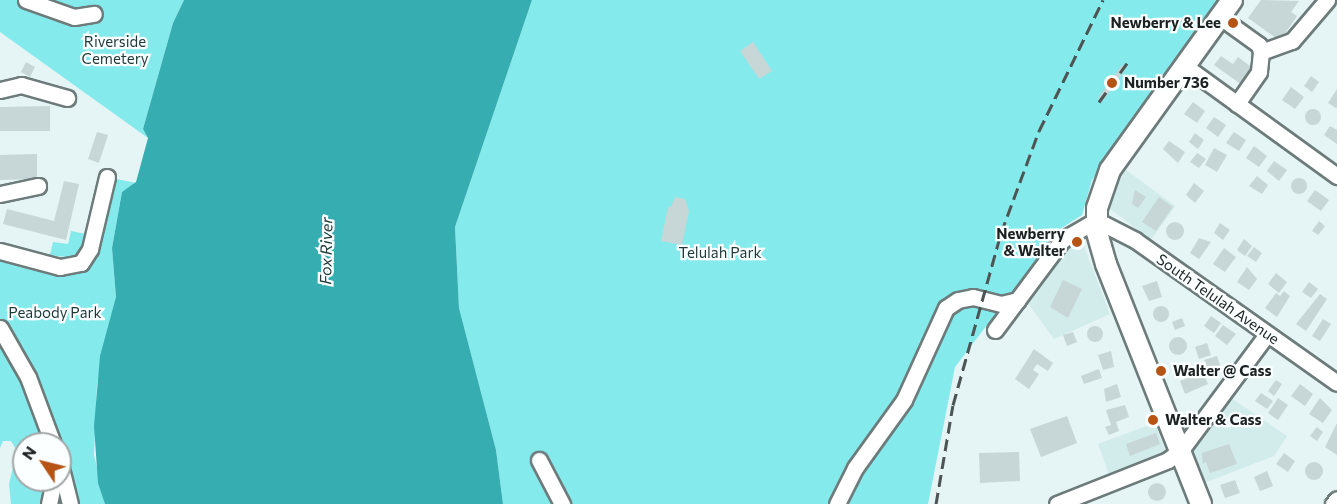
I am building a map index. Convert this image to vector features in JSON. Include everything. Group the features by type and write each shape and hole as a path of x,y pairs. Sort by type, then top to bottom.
{"main road":[{"path":"1201,504 1181,450 1122,310 1101,249 1096,220 1101,189 1110,170 1232,0"}],"street":[{"path":"26,0 74,17 94,14"},
{"path":"1261,52 1292,41 1327,0"},
{"path":"1220,17 1259,45 1261,52 1259,72 1237,105"},
{"path":"1185,66 1337,176"},
{"path":"0,90 21,85 67,98"},
{"path":"0,251 60,267 81,263 90,249 107,177"},
{"path":"0,194 38,186"},
{"path":"995,330 1062,240 1096,220"},
{"name":"South Telulah Avenue","path":"1096,220 1135,240 1337,383"},
{"path":"837,504 855,468 904,400 946,308 958,300 973,297 1001,304 1018,300"},
{"path":"0,328 28,377 49,432"},
{"path":"1057,504 1168,460 1181,450 1267,334"},
{"path":"539,460 562,504"},
{"path":"1333,504 1337,499"}],"shaded area":[{"path":"1126,170 1175,206 1151,240 1109,208 1114,188"},
{"path":"1082,241 1110,314 1054,339 1027,302 1067,246"},
{"path":"1231,398 1287,436 1274,456 1204,483 1192,450"},
{"path":"1155,423 1166,453 1109,474 1098,444"}],"green space":[{"name":"Riverside Cemetery","path":"0,0 184,0 173,23 143,129 148,138 0,32"},
{"name":"Telulah Park","path":"532,0 1222,0 1092,180 1082,215 1060,229 955,367 928,504 503,504 496,450 459,308 455,227"},
{"name":"Peabody Park","path":"107,177 136,183 122,192 112,248 116,297 97,383 94,455 105,504 74,504 71,492 72,432 12,432 12,443 3,441 0,448 0,244 66,259 74,259 81,251 74,258 50,255 53,242 68,244 71,231 86,234 97,194"},
{"name":"Peabody Park","path":"12,472 12,492 44,492 42,504 11,504 9,484"}],"water":[{"name":"Fox River","path":"184,0 532,0 455,227 459,308 496,450 503,504 105,504 98,483 94,426 100,356 116,297 112,248 122,192 136,182 148,138 143,129 173,23"}],"building":[{"path":"1261,0 1299,1 1291,12 1297,16 1280,41 1248,18"},
{"path":"753,42 772,71 759,79 740,51"},
{"path":"1221,56 1233,64 1238,57 1254,69 1242,85 1214,65"},
{"path":"26,62 35,67 30,77 21,72"},
{"name":"Number 736","path":"1122,65 1126,68 1103,101 1098,98"},
{"path":"1311,76 1319,82 1312,92 1304,86"},
{"path":"1291,87 1304,97 1295,109 1282,100"},
{"path":"1337,89 1337,107 1336,108 1328,103"},
{"path":"1193,102 1205,111 1197,123 1184,114"},
{"path":"50,106 50,131 0,131 0,107"},
{"path":"1310,109 1316,109 1321,117 1319,123 1310,125 1305,120 1305,114"},
{"path":"1214,117 1226,125 1218,137 1206,128"},
{"path":"1330,126 1337,130 1337,144 1324,135"},
{"path":"97,132 108,135 99,163 88,159"},
{"path":"1234,132 1246,140 1239,151 1226,143"},
{"path":"1195,133 1204,140 1198,149 1189,142"},
{"path":"1169,141 1185,152 1178,163 1163,149"},
{"path":"1254,146 1267,156 1259,167 1246,158"},
{"path":"1214,148 1227,155 1217,172 1205,165"},
{"path":"1197,153 1206,159 1199,168 1190,162"},
{"path":"37,154 37,179 0,180 0,155"},
{"path":"1274,161 1287,170 1279,181 1267,171"},
{"path":"1257,176 1268,185 1262,194 1249,186"},
{"path":"1296,178 1302,178 1307,186 1305,192 1296,194 1291,189 1291,183"},
{"path":"64,181 79,184 66,240 3,224 7,209 54,221"},
{"path":"1194,183 1204,191 1195,203 1186,195"},
{"path":"1135,190 1146,197 1138,208 1132,204"},
{"path":"1315,190 1329,200 1321,211 1307,201"},
{"path":"675,197 685,199 689,211 682,245 661,241 668,207 671,207"},
{"path":"1159,197 1173,207 1156,231 1142,222"},
{"path":"1319,221 1325,226 1318,235 1312,231"},
{"path":"1175,222 1181,225 1184,231 1181,237 1175,240 1169,237 1166,231 1169,225"},
{"path":"1220,223 1230,230 1223,240 1214,233"},
{"path":"1199,238 1211,242 1199,259 1190,253"},
{"path":"1244,239 1252,246 1245,256 1237,250"},
{"path":"1254,247 1262,253 1256,262 1247,256"},
{"path":"1224,248 1236,257 1225,272 1213,264"},
{"path":"1247,267 1257,279 1249,290 1237,282"},
{"path":"1276,273 1287,282 1279,293 1268,284"},
{"path":"1063,280 1082,289 1068,318 1050,307"},
{"path":"1157,281 1162,297 1149,301 1142,286"},
{"path":"1309,282 1318,289 1311,298 1302,292"},
{"path":"1284,291 1290,296 1277,317 1265,308 1276,293 1280,296"},
{"path":"1320,294 1327,299 1306,331 1296,324"},
{"path":"1158,306 1164,306 1169,314 1167,320 1158,322 1153,317 1153,311"},
{"path":"1211,316 1221,323 1214,333 1204,326"},
{"path":"1182,318 1185,326 1175,330 1172,322"},
{"path":"1323,319 1331,324 1320,341 1312,336"},
{"path":"1223,325 1236,334 1227,345 1215,336"},
{"path":"1095,326 1103,334 1095,342 1087,334"},
{"path":"1073,332 1077,342 1067,346 1063,335"},
{"path":"1178,337 1184,340 1187,346 1184,352 1178,355 1172,352 1169,346 1172,340"},
{"path":"1207,343 1211,355 1199,359 1195,347"},
{"path":"1034,349 1053,363 1048,371 1037,364 1033,370 1039,374 1029,389 1015,379"},
{"path":"1111,351 1114,367 1103,370 1098,355"},
{"path":"1217,356 1221,368 1209,372 1204,360"},
{"path":"1099,369 1102,378 1084,384 1081,376"},
{"path":"1203,372 1208,384 1185,394 1180,381"},
{"path":"1276,380 1282,384 1274,396 1268,391"},
{"path":"1117,384 1121,397 1106,402 1104,389"},
{"path":"1300,384 1313,394 1305,406 1291,396"},
{"path":"1261,393 1273,401 1267,409 1255,401"},
{"path":"1278,398 1288,405 1278,420 1268,413"},
{"path":"1320,398 1332,410 1323,423 1309,414"},
{"path":"1125,405 1129,417 1116,422 1119,431 1109,435 1105,427 1111,425 1106,410"},
{"path":"1067,416 1077,443 1041,457 1030,429"},
{"path":"1337,423 1337,455 1325,447"},
{"path":"1317,427 1323,432 1317,441 1310,436"},
{"path":"1156,433 1160,444 1130,456 1126,444"},
{"path":"1229,444 1237,464 1210,473 1206,462 1203,464 1202,453"},
{"path":"1019,452 1020,481 980,483 979,453"},
{"path":"1284,453 1295,461 1288,472 1276,464"},
{"path":"1314,462 1320,465 1323,471 1320,477 1314,480 1308,477 1305,471 1308,465"},
{"path":"1267,471 1273,486 1260,491 1254,477"},
{"path":"1235,480 1240,493 1225,498 1220,485"},
{"path":"1157,483 1163,486 1166,492 1163,498 1157,501 1151,498 1148,492 1151,486"}],"railway":[{"path":"936,504 953,405 1001,233 1039,131 1103,0"},
{"path":"1099,102 1127,63"}],"place":[{"name":"Newberry & Lee","path":"1233,23"},
{"name":"Number 736","path":"1112,83"},
{"name":"Newberry & Walter","path":"1077,242"},
{"name":"Walter @ Cass","path":"1161,371"},
{"name":"Walter & Cass","path":"1153,420"}]}
